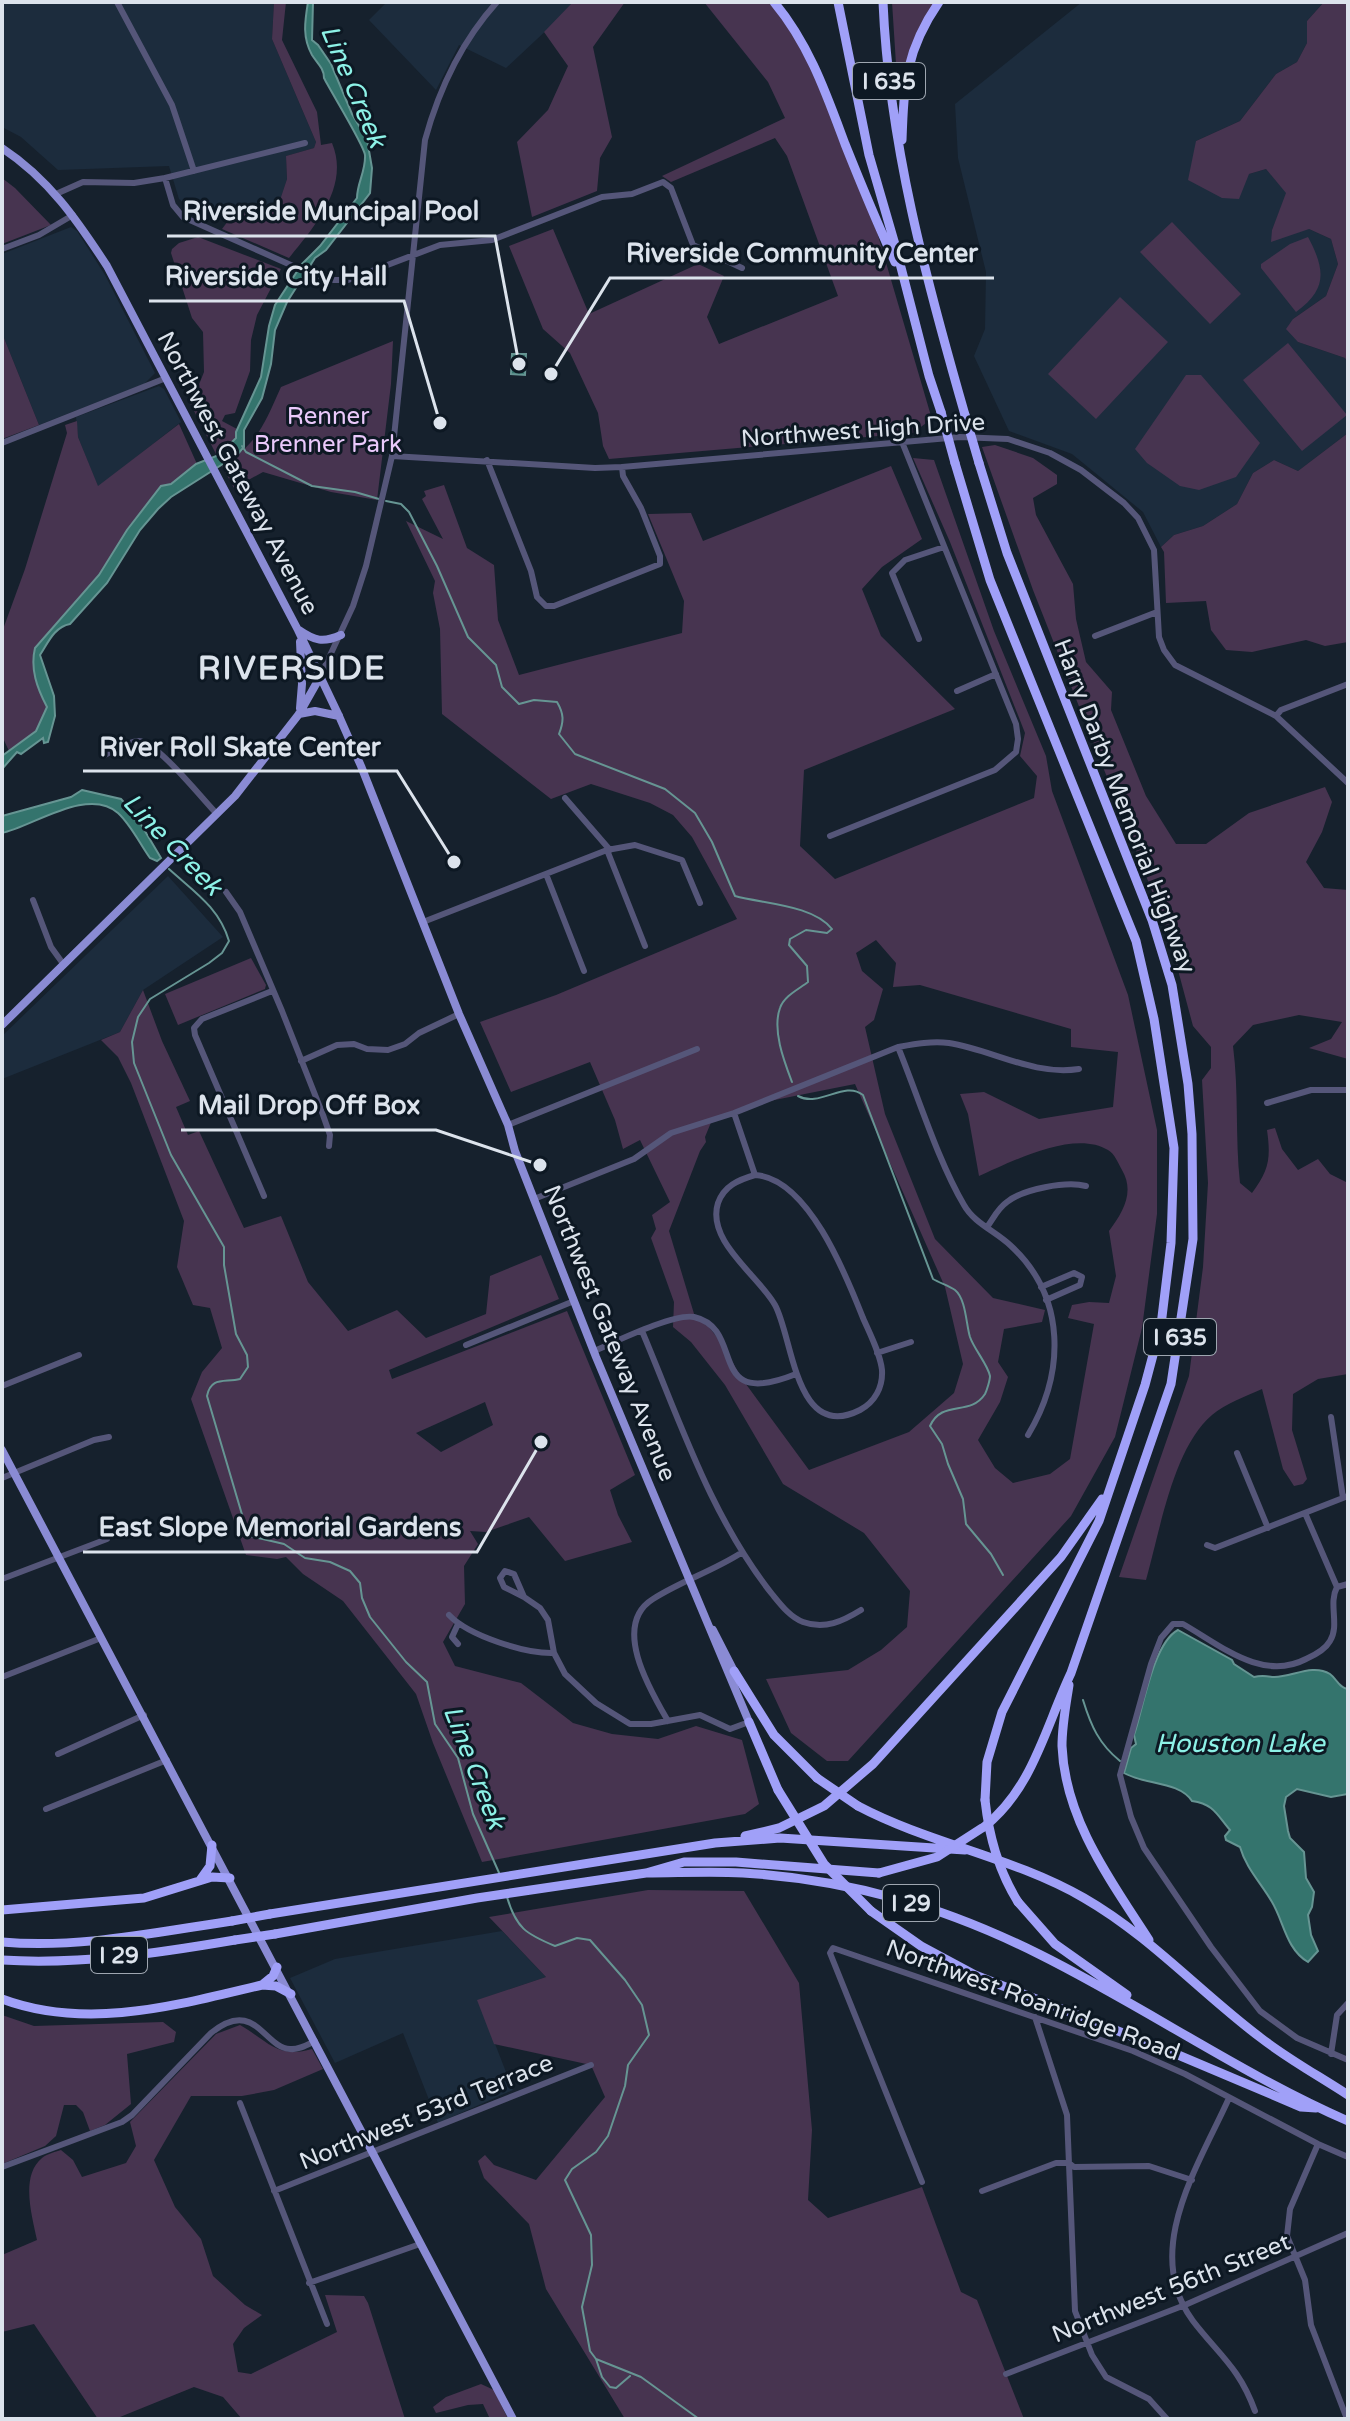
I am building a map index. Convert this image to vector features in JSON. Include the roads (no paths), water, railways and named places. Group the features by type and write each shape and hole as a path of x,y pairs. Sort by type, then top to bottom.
{"highway":[{"path":"774,2 811,57 869,206 906,285"},
{"name":"Harry Darby Memorial Highway","path":"838,2 869,155 929,376 990,580 1136,941 1150,994 1174,1148 1171,1243 1161,1325 1132,1426 1110,1486"},
{"name":"Harry Darby Memorial Highway","path":"883,2 885,57 911,216 965,415 1027,607 1152,920 1172,985 1188,1084 1194,1185 1193,1239 1171,1384 1071,1673"},
{"path":"901,159 904,84 916,46 939,2"},
{"path":"1110,1486 1099,1521 1002,1712 987,1762 985,1800 989,1832 998,1861 1018,1902 1055,1944 1154,2017"},
{"path":"715,1843 779,1828 824,1806 873,1764 1061,1557 1110,1486"},
{"path":"734,1671 774,1735 817,1778 858,1806 965,1850"},
{"path":"646,1873 684,1862 736,1862 879,1873 937,1857 1000,1814 1025,1780 1071,1673"},
{"path":"1071,1673 1062,1747 1075,1809 1106,1875 1151,1944"},
{"path":"749,1722 778,1790 824,1864 871,1911 921,1946 975,1975 1301,2107 1320,2109"},
{"name":"I 29","path":"2,1942 20,1944 105,1939 715,1843 780,1838 965,1850 1004,1861 1087,1900 1151,1944 1261,2038 1348,2095"},
{"path":"197,1882 210,1866 212,1845"},
{"name":"I 29","path":"2,1960 47,1963 183,1949 477,1898 646,1873 742,1873 811,1880 898,1899 1019,1944 1252,2074 1348,2121"},
{"path":"2,1910 144,1898 220,1876 230,1878"},
{"path":"262,1985 273,1976 277,1967"},
{"path":"2,1999 39,2009 111,2014 174,2006 262,1985 276,1986 291,1994"}],"main road":[{"name":"Northwest Gateway Avenue","path":"2,148 36,173 56,194 107,266 298,630 339,716 459,1014 508,1125 594,1351 710,1626 734,1671"},
{"path":"298,630 323,642 341,635"},
{"path":"298,630 302,678 299,714"},
{"path":"2,1025 217,814 299,714 320,677"},
{"path":"299,714 315,711 339,716"},
{"path":"2,1450 513,2419"},
{"name":"Northwest Gateway Avenue","path":"710,1626 749,1722"}],"street":[{"path":"117,2 172,105 194,171"},
{"path":"320,677 341,635 366,566 392,456 422,157 431,119 457,58 497,2"},
{"path":"56,194 83,182 134,183 165,178 305,143"},
{"path":"165,178 173,205 183,217 311,274 334,280 348,280 412,254 451,243 492,240 613,195 632,194 659,183 666,183 671,188 693,245 742,268"},
{"path":"2,249 39,235 73,215"},
{"path":"2,443 166,378"},
{"name":"Northwest High Drive","path":"392,456 595,468 960,437 1008,439 1050,453 1081,470 1131,510 1150,537 1156,567 1157,612 1162,646 1175,665 1276,716 1348,783"},
{"path":"830,836 985,775 1011,758 1017,748 1017,730 996,674 902,442"},
{"path":"487,460 542,603 554,606 660,564 660,556 641,508 623,476 622,467"},
{"path":"919,639 892,573 905,560 944,547"},
{"path":"1095,636 1157,612"},
{"path":"957,691 996,674"},
{"path":"1276,716 1281,710 1348,684"},
{"path":"103,756 135,741 150,745 217,814"},
{"path":"565,798 608,850 645,946"},
{"path":"423,922 608,850 635,845 679,859 685,864 700,903"},
{"path":"546,874 584,971"},
{"path":"226,892 240,912 301,1061 330,1135 329,1146"},
{"path":"33,900 51,947 64,965"},
{"path":"264,1196 194,1028 202,1019 272,991"},
{"path":"301,1061 337,1045 354,1044 367,1049 388,1050 459,1014"},
{"path":"534,1199 626,1163 671,1133 734,1113 898,1047 929,1042 950,1044 1046,1071 1079,1069"},
{"path":"898,1047 966,1209 1018,1254 1041,1287 1046,1300 1054,1334 1054,1368 1047,1399 1028,1435"},
{"path":"508,1125 697,1049"},
{"path":"1267,1103 1311,1090 1348,1090"},
{"path":"734,1113 755,1175"},
{"path":"755,1175 780,1181 825,1235 877,1353 882,1368 879,1391 873,1400 852,1413 833,1415 823,1412 805,1395 774,1302 725,1243 717,1223 717,1205 721,1195 738,1180 755,1175"},
{"path":"987,1227 1003,1205 1018,1195 1073,1183 1086,1186"},
{"path":"1041,1287 1074,1273 1082,1277 1080,1285 1046,1300"},
{"path":"466,1345 574,1301"},
{"path":"594,1351 685,1317 704,1321 717,1334 736,1373 751,1384 770,1383 796,1374"},
{"path":"642,1331 718,1509 741,1553 785,1609 802,1622 833,1624 861,1610"},
{"path":"877,1353 911,1342"},
{"path":"2,1386 79,1355"},
{"path":"1207,1545 1215,1548 1345,1497 1331,1417"},
{"path":"2,1478 94,1440 109,1437"},
{"path":"1237,1453 1268,1528"},
{"path":"1305,1513 1337,1587"},
{"path":"2,1579 107,1539"},
{"path":"668,1721 648,1684 633,1639 637,1616 651,1600 708,1573 741,1553"},
{"path":"524,1597 518,1579 511,1571 505,1571 500,1578 504,1587 540,1608 548,1620 554,1653 575,1687 620,1720 641,1725 700,1715 730,1729 749,1722"},
{"path":"1348,1584 1337,1587 1333,1594 1334,1632 1329,1643 1317,1654 1296,1664 1272,1667 1250,1663 1176,1622 1164,1632 1157,1646 1120,1775 1131,1817 1144,1848 1260,2011 1297,2038 1348,2060"},
{"path":"449,1615 458,1624 524,1651 554,1653"},
{"path":"458,1624 452,1637 458,1644"},
{"path":"2,1677 101,1638"},
{"path":"58,1754 144,1715"},
{"path":"46,1809 167,1760"},
{"name":"Northwest Roanridge Road","path":"922,2182 830,1953 833,1948 1145,2056 1348,2157"},
{"path":"1331,2054 1337,2015 1348,2003"},
{"path":"1035,2017 1066,2111 1075,2311 1096,2364 1106,2377 1149,2399 1167,2419"},
{"path":"2,2167 122,2122 211,2033 228,2023 242,2021 255,2025 276,2044 288,2049 297,2049 315,2041"},
{"name":"Northwest 53rd Terrace","path":"274,2191 591,2065"},
{"path":"1229,2098 1177,2212 1172,2238 1173,2265 1191,2318 1238,2374 1255,2411"},
{"path":"240,2103 327,2324"},
{"path":"1318,2144 1287,2218 1287,2236 1305,2280 1307,2311 1315,2339 1347,2419"},
{"path":"982,2191 1052,2164 1069,2163 1074,2167 1149,2166 1192,2180"},
{"name":"Northwest 56th Street","path":"1006,2374 1185,2305 1348,2233"},
{"path":"309,2283 420,2244"}],"water":[{"path":"308,2 313,2 312,40 331,64 352,114 367,139 372,168 370,193 326,250 315,258 287,302 275,330 271,364 262,398 244,430 244,447 158,509 140,530 107,583 70,624 52,636 40,655 54,696 55,716 48,742 44,743 43,738 21,754 17,752 2,769 2,756 36,731 47,707 35,678 35,648 99,575 127,530 161,486 171,484 196,464 219,455 236,438 261,377 275,305 302,264 357,198 365,155 309,48 305,29"},
{"path":"512,354 526,354 525,375 511,374"},
{"path":"82,790 121,799 136,816 161,858 157,861 150,858 123,818 106,806 76,806 2,833 2,816 71,797"},
{"name":"Houston Lake","path":"1178,1630 1232,1660 1254,1677 1280,1677 1316,1670 1330,1674 1348,1689 1348,1794 1331,1797 1297,1789 1286,1797 1284,1806 1290,1838 1304,1852 1306,1878 1314,1892 1308,1915 1311,1935 1318,1951 1308,1962 1290,1943 1268,1895 1250,1869 1240,1847 1226,1840 1225,1836 1230,1830 1214,1811 1192,1801 1179,1790 1124,1773 1131,1748 1136,1744 1134,1735 1155,1662 1169,1637"}],"waterway":[{"path":"242,446 246,452 312,486 379,499"},
{"path":"386,501 401,504 409,512 468,637 496,665 502,687 519,704 534,700 557,702 562,718 559,734 575,754 665,789 695,813 712,842 735,896 801,910 824,921 832,929 827,933 806,930 790,939 789,945 807,966 808,982 785,1000 778,1017 780,1045 792,1082"},
{"name":"Line Creek","path":"169,869 212,909 229,941 222,953 209,963 150,999 138,1017 132,1042 134,1063 171,1155 224,1247 224,1265 236,1334 247,1355 248,1367 240,1379 212,1385 207,1396 246,1528 250,1536 284,1544 305,1558 330,1562 350,1571 360,1583 370,1617 406,1662 427,1682 435,1724 458,1758 473,1814 500,1875"},
{"path":"798,1096 815,1099 848,1091 863,1095 933,1279 959,1294 970,1337 989,1372 989,1382 979,1401 942,1413 930,1426 942,1444 963,1499 966,1524 991,1554 1003,1575"},
{"path":"1083,1700 1097,1734 1120,1761"},
{"name":"Line Creek","path":"507,1897 518,1923 537,1938 555,1946 577,1938 590,1940 642,2005 649,2035 628,2065 625,2086 608,2136 596,2152 572,2169 565,2180 591,2235 592,2265 582,2307 590,2351 596,2359 641,2377 699,2419"},
{"name":"Line Creek","path":"596,2359 602,2377 610,2387 616,2388 630,2376"}],"place":[{"name":"Riverside Muncipal Pool","path":"519,364"},
{"name":"Riverside Community Center","path":"551,374"},
{"name":"Riverside City Hall","path":"440,423"},
{"name":"River Roll Skate Center","path":"454,862"},
{"name":"Mail Drop Off Box","path":"540,1165"},
{"name":"East Slope Memorial Gardens","path":"541,1442"}],"district":[{"name":"RIVERSIDE","path":"292,668"}],"park label":[{"name":"Renner Brenner Park","path":"328,430"}]}
